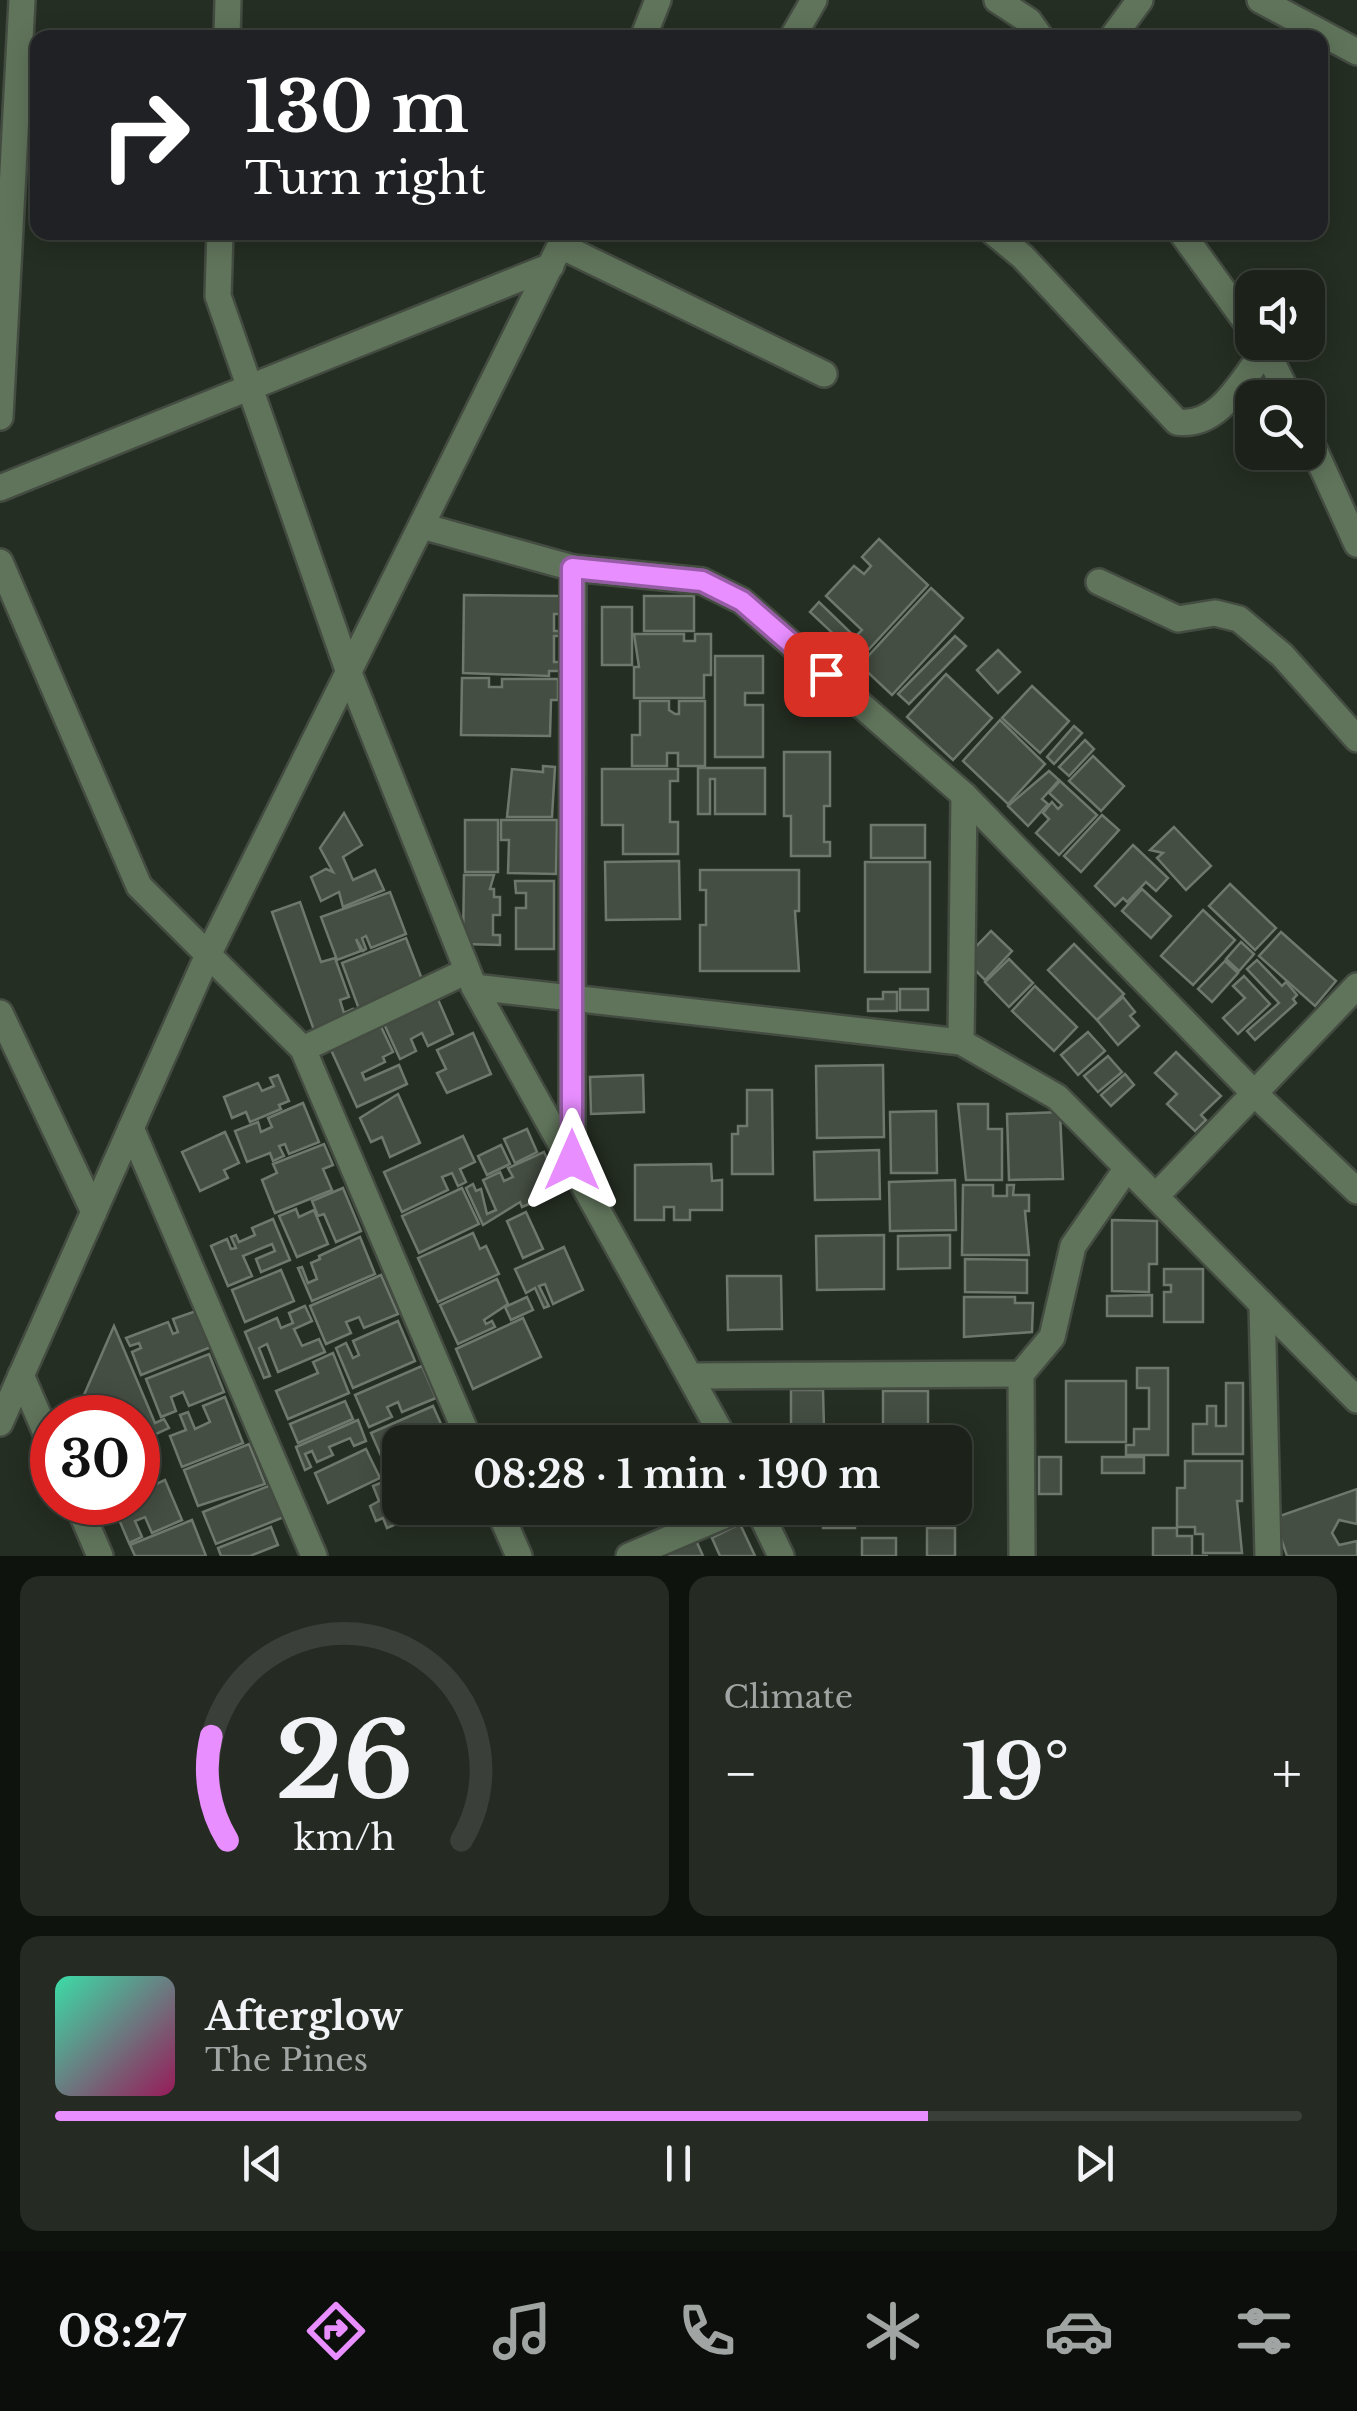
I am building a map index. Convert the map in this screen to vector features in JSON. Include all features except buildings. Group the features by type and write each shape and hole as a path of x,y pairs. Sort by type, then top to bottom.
{"street":[{"path":"0,416 7,163 22,0"},
{"path":"227,30 228,0"},
{"path":"646,30 658,0"},
{"path":"797,30 814,0"},
{"path":"997,0 1037,19"},
{"path":"1118,30 1140,0"},
{"path":"1260,0 1316,30"},
{"path":"1328,36 1357,52"},
{"path":"220,240 218,296 349,673 471,979 718,1425"},
{"path":"1003,240 1023,256 1176,422 1196,425 1215,414 1248,360"},
{"path":"1187,240 1235,307"},
{"path":"0,1423 207,957 560,248"},
{"path":"0,488 252,386 560,248 824,374"},
{"path":"1323,470 1357,544"},
{"path":"422,526 572,568 702,581 742,601 964,795 1255,1094 1357,1191"},
{"path":"0,562 139,886 303,1049 463,1425"},
{"path":"572,568 572,1160"},
{"path":"1099,582 1178,620 1215,613 1239,619 1282,655 1357,739"},
{"path":"961,1042 964,795"},
{"path":"303,1049 471,979 572,1002 961,1042 1058,1097 1357,1400"},
{"path":"1156,1196 1357,986"},
{"path":"0,1012 94,1212"},
{"path":"131,1128 314,1556"},
{"path":"1022,1556 1020,1374 1052,1337 1074,1246 1127,1168"},
{"path":"1262,1304 1268,1556"},
{"path":"693,1376 1020,1374"},
{"path":"21,1375 30,1396"},
{"path":"86,1525 100,1556"},
{"path":"505,1525 519,1556"},
{"path":"630,1556 702,1525"},
{"path":"766,1525 781,1556"}],"route":[{"path":"572,1160 572,568 702,581 742,601 826,674"}]}
